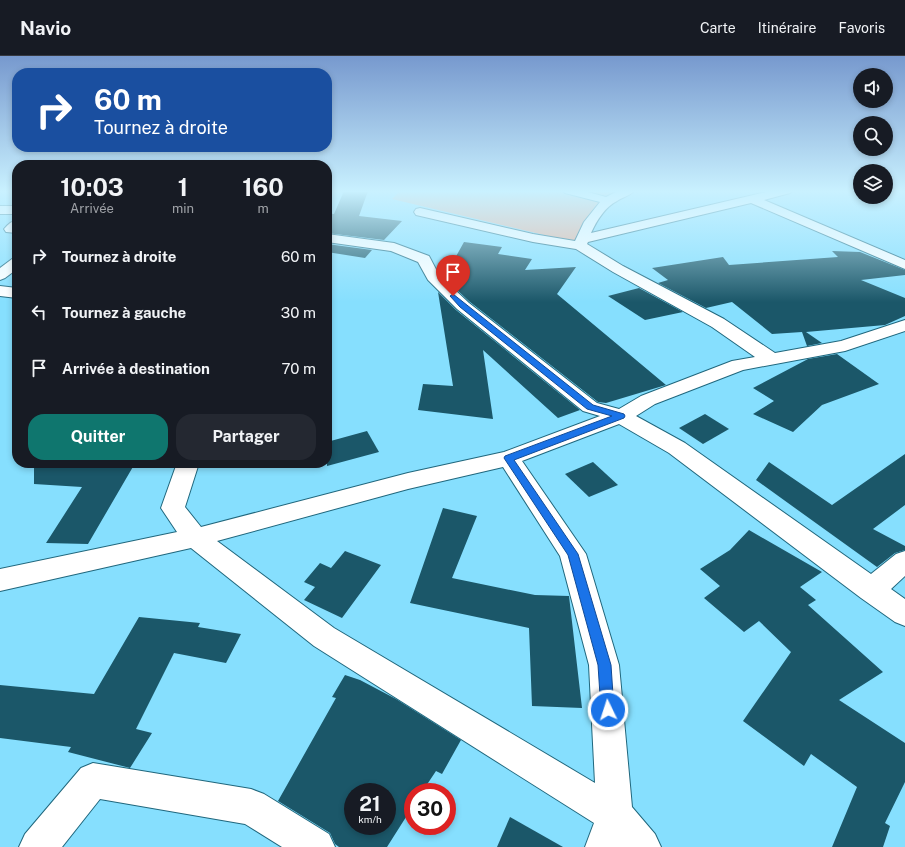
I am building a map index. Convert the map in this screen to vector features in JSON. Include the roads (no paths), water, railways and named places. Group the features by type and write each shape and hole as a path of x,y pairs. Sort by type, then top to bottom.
{"street":[{"path":"489,228 533,238 581,243 640,228"},
{"path":"581,243 586,228"},
{"path":"819,228 905,265"},
{"path":"332,239 394,247 424,259 433,277 475,316 590,407 620,416 677,448 905,614"},
{"path":"581,243 618,269 718,323 771,359"},
{"path":"0,275 12,266"},
{"path":"0,291 12,292"},
{"path":"0,580 195,538 408,481 509,458 620,416 648,400 739,365 845,346 905,325"},
{"path":"509,458 573,554 604,665 610,831"},
{"path":"186,468 173,508 195,538 324,637 610,831 642,847"},
{"path":"871,590 905,561"},
{"path":"38,847 92,780 251,807 316,847"}]}
